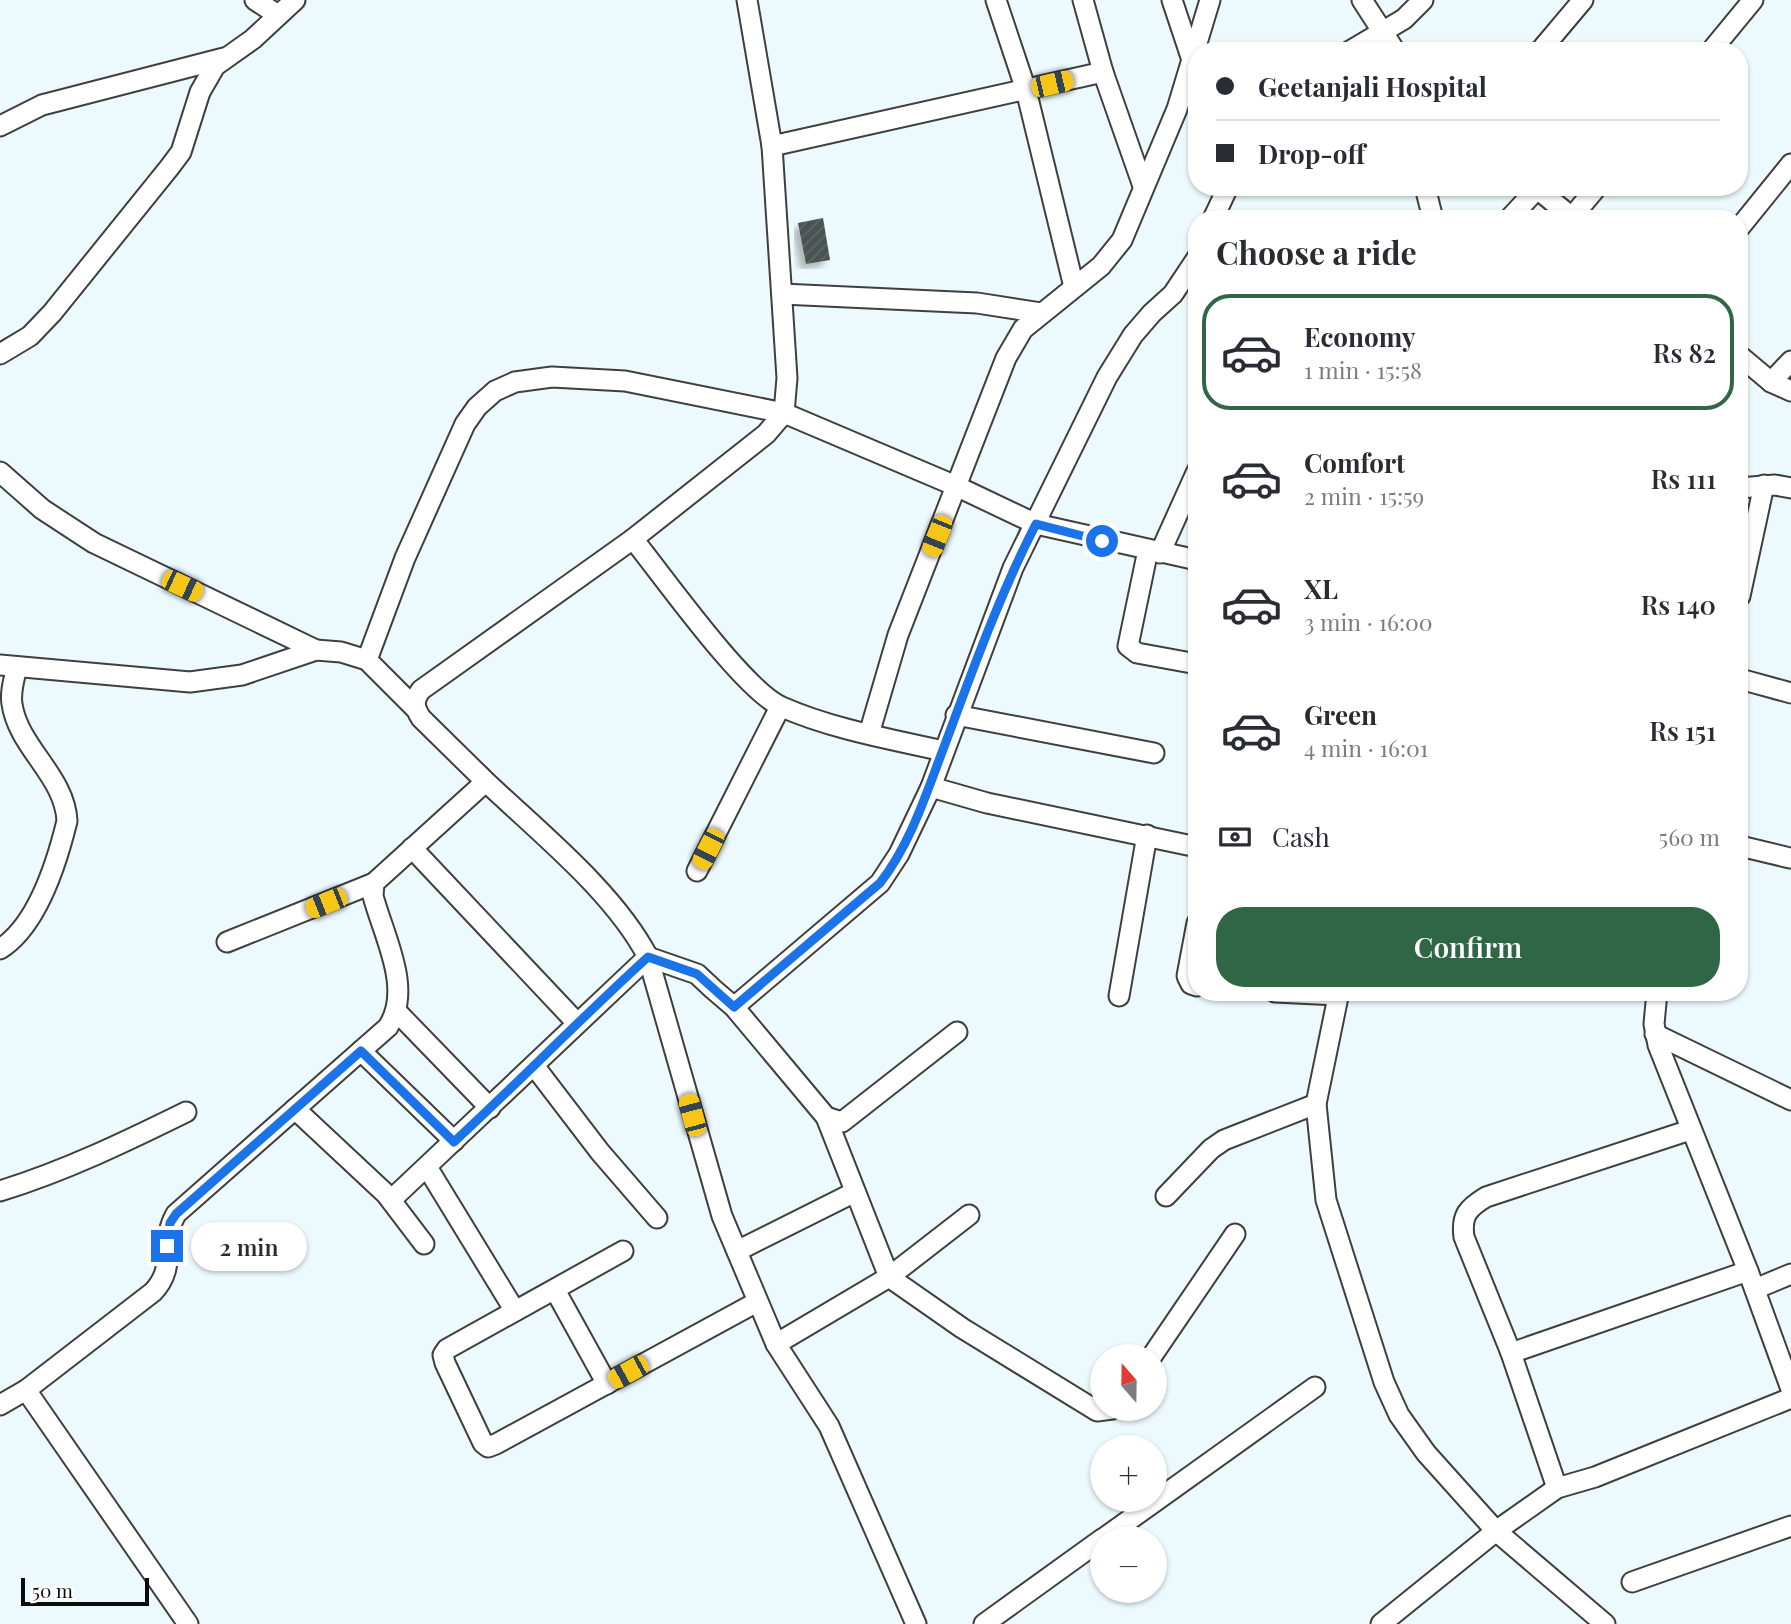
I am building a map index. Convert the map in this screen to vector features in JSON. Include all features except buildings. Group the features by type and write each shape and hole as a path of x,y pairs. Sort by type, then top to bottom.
{"street":[{"path":"255,0 278,15"},
{"path":"0,354 30,335 52,313 181,152 207,78 224,58 253,39 295,0"},
{"path":"415,708 415,698 421,690 633,539 766,434 783,413 787,378 772,146 747,0"},
{"path":"996,0 1026,90 1074,287"},
{"path":"1083,0 1103,72 1143,186"},
{"path":"1172,0 1188,49"},
{"path":"1198,42 1210,0"},
{"path":"1362,0 1390,42"},
{"path":"1366,42 1404,19 1423,0"},
{"path":"1548,42 1583,0"},
{"path":"1718,42 1753,0"},
{"path":"0,126 42,105 224,58"},
{"path":"772,146 1103,72"},
{"path":"869,734 898,635 1006,358 1023,329 1114,253 1177,109 1188,74"},
{"path":"1748,217 1791,164"},
{"path":"1516,210 1529,196"},
{"path":"1546,196 1563,210"},
{"path":"1579,210 1590,196"},
{"path":"734,1007 880,883 899,854 931,787 1013,568 1107,377 1133,335 1173,294 1188,272"},
{"path":"782,294 977,303 1041,313"},
{"path":"1771,382 1791,361"},
{"path":"1748,363 1771,382 1791,391"},
{"path":"367,660 405,558 465,424 477,407 495,391 515,382 552,377 625,381 783,413 956,486 1036,524 1188,559"},
{"path":"0,471 42,509 86,538 316,650 341,652 367,660 415,708 421,718 612,904 634,931 648,957 713,1194 776,1344 829,1426 916,1624"},
{"path":"1748,559 1764,485"},
{"path":"1748,487 1764,485 1791,488"},
{"path":"1188,488 1154,552 1128,646 1137,653 1188,662"},
{"path":"633,539 747,680 780,707 869,734 943,751"},
{"path":"0,949 17,938 35,909 67,821 66,806 60,792 23,733 12,706 8,666 190,682 242,675 316,650"},
{"path":"1748,681 1791,693"},
{"path":"697,871 780,707"},
{"path":"956,715 1154,753"},
{"path":"227,942 374,883 478,791 481,777"},
{"path":"931,787 987,803 1188,845"},
{"path":"1119,996 1147,835"},
{"path":"412,848 576,1022"},
{"path":"1748,848 1790,858"},
{"path":"0,1405 26,1390 160,1284 167,1273 168,1234 176,1214 388,1027 398,1013 397,979 373,896 374,883"},
{"path":"648,957 697,974 734,1007 826,1117 889,1277 962,1328 1090,1407"},
{"path":"391,1200 535,1068 576,1022 648,957"},
{"path":"1337,1001 1316,1104 1326,1200 1384,1382 1410,1434 1496,1531 1605,1624"},
{"path":"1657,1001 1655,1034 1690,1130 1752,1280 1791,1389"},
{"path":"398,1013 490,1108"},
{"path":"826,1117 842,1122 957,1032"},
{"path":"1655,1034 1791,1100"},
{"path":"361,1051 454,1142"},
{"path":"535,1068 600,1152 657,1218"},
{"path":"1166,1196 1211,1149 1224,1140 1316,1104"},
{"path":"295,1109 391,1200 424,1244"},
{"path":"0,1191 37,1180 94,1156 186,1112"},
{"path":"1557,1488 1511,1353 1464,1237 1462,1221 1469,1207 1486,1197 1690,1130"},
{"path":"427,1167 515,1311"},
{"path":"737,1251 855,1192"},
{"path":"776,1344 889,1277 969,1215"},
{"path":"1160,1344 1235,1234"},
{"path":"623,1251 453,1344 443,1355 483,1443 488,1447 757,1302"},
{"path":"1511,1353 1752,1280 1791,1275"},
{"path":"555,1290 607,1384"},
{"path":"1121,1526 1315,1387"},
{"path":"26,1390 188,1624"},
{"path":"1381,1624 1496,1531 1557,1488 1594,1477 1791,1398"},
{"path":"1632,1582 1791,1526"},
{"path":"984,1624 1090,1548"}],"route":[{"path":"167,1246 170,1223 176,1214 361,1051 454,1142 535,1068 576,1022 648,957 697,974 734,1007 880,883 891,869 931,787 992,620 1013,568 1036,524 1102,541"}]}
